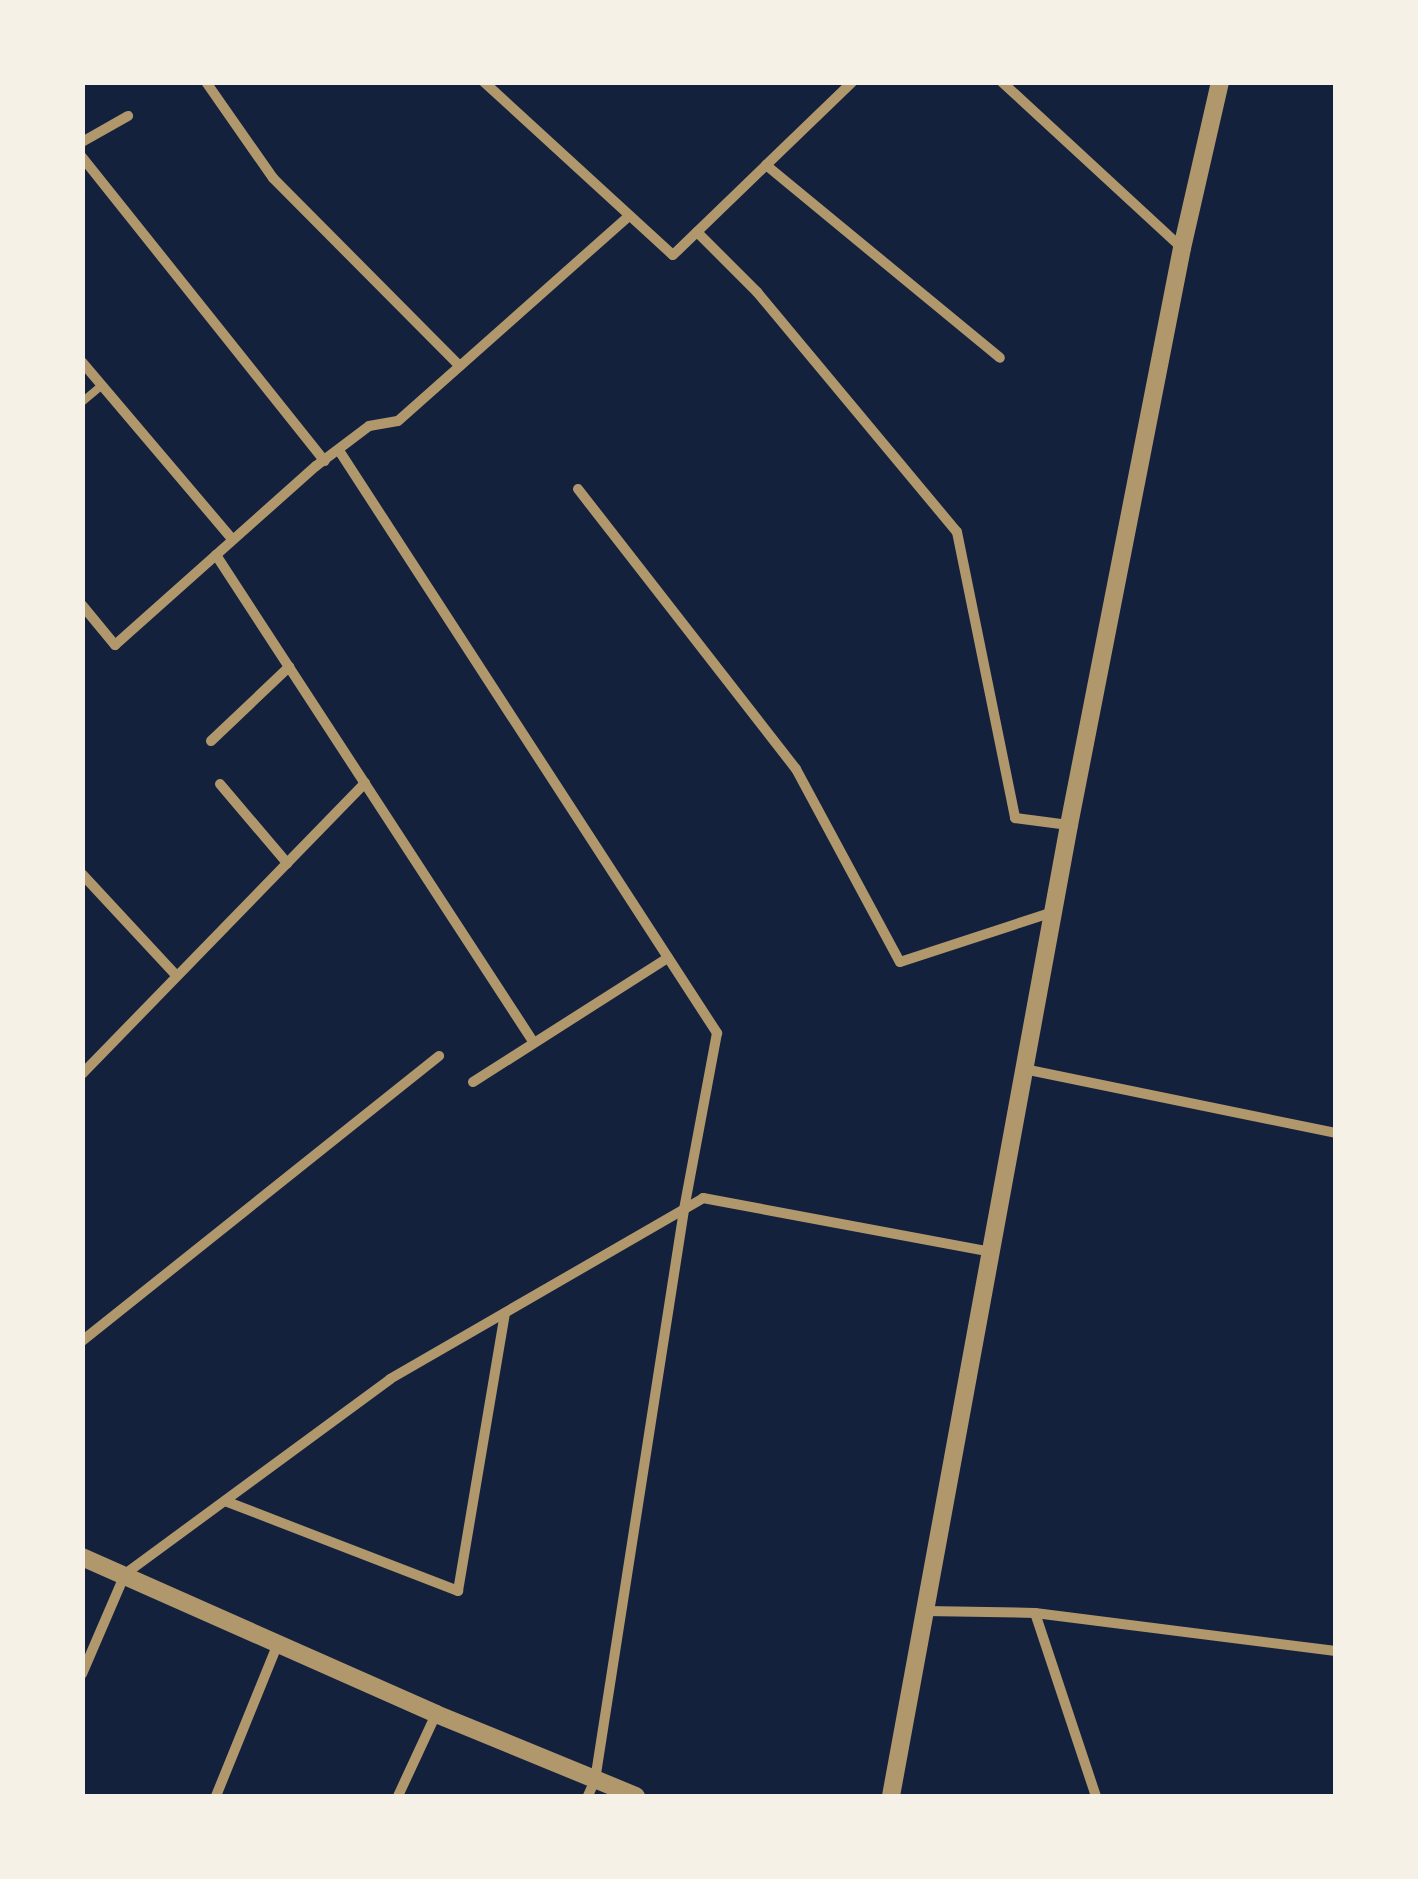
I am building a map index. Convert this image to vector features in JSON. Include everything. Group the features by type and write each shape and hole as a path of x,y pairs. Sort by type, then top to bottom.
{"street":[{"path":"206,82 274,178 460,366"},
{"path":"484,82 673,255 852,82"},
{"path":"1002,82 1182,248"},
{"path":"892,1796 1052,912 1182,248 1220,82"},
{"path":"82,142 128,116"},
{"path":"82,157 324,462"},
{"path":"766,165 1000,358"},
{"path":"82,605 115,645 369,426 398,421 628,217"},
{"path":"697,232 757,292 956,532 1015,818 1069,825"},
{"path":"82,362 233,540"},
{"path":"340,452 717,1033 684,1210 591,1788"},
{"path":"578,489 796,769 900,962 1052,912"},
{"path":"216,555 534,1043"},
{"path":"211,741 289,667"},
{"path":"82,1074 365,783"},
{"path":"220,784 287,862"},
{"path":"82,874 176,975"},
{"path":"473,1082 668,958"},
{"path":"82,1341 439,1056"},
{"path":"1024,1069 1336,1133"},
{"path":"82,1674 125,1574 390,1379 703,1198 992,1252"},
{"path":"225,1501 458,1592 504,1313"},
{"path":"82,1557 278,1642 591,1788 636,1796"},
{"path":"925,1611 1035,1613 1336,1650"},
{"path":"1035,1613 1096,1796"},
{"path":"216,1796 278,1642"},
{"path":"398,1796 436,1714"}],"lane":[{"path":"82,402 102,385"}]}
